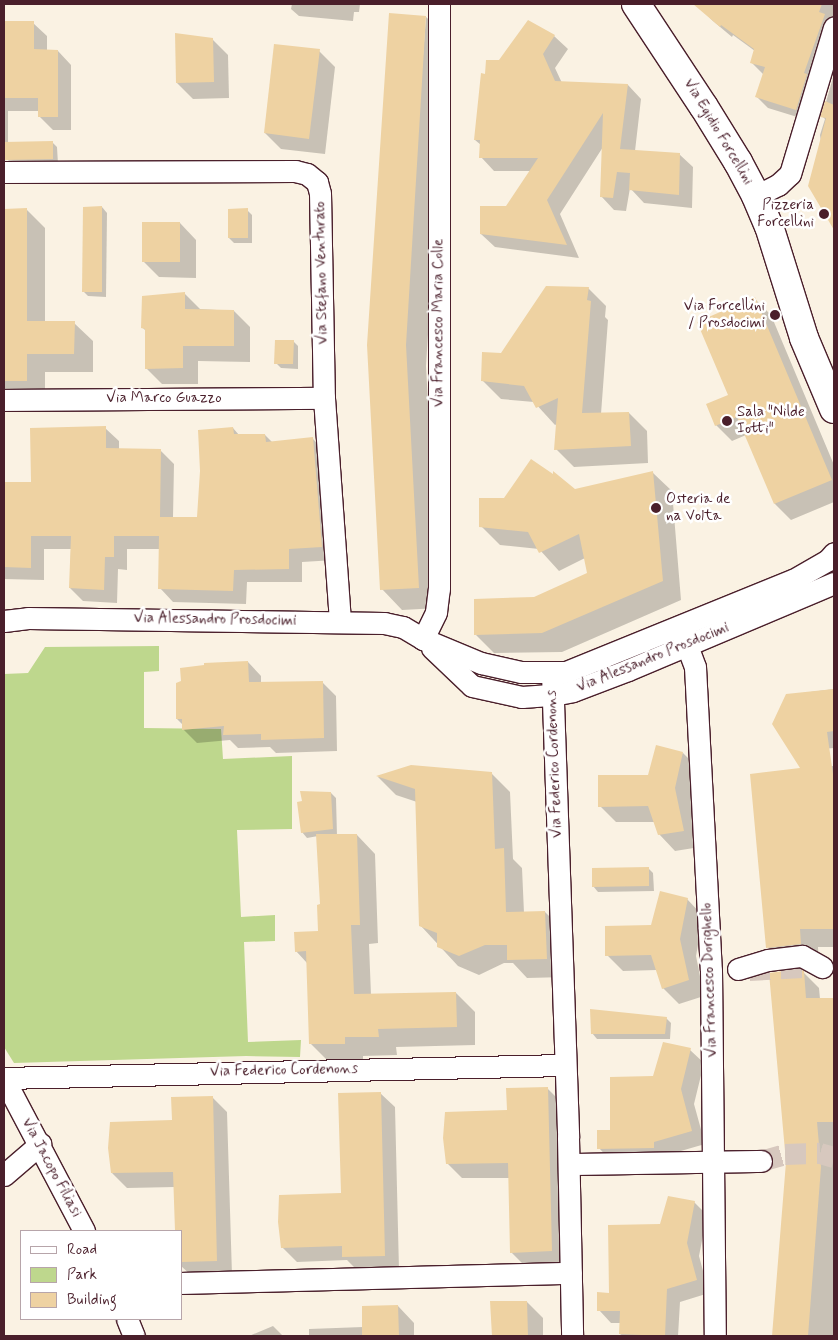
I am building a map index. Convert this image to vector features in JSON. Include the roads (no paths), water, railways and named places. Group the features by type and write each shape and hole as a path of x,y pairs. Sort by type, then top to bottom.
{"street":[{"name":"Via Francesco Maria Colle","path":"423,639 436,612 439,589 439,4"},
{"name":"Via Egidio Forcellini","path":"636,4 704,107 756,196 769,226 804,338 831,394"},
{"path":"756,196 778,185 790,174 834,27"},
{"name":"Via Stefano Venturato","path":"4,172 295,172 307,174 316,182 320,193 324,398 340,621"},
{"name":"Via Marco Guazzo","path":"4,400 324,398"},
{"name":"Via Alessandro Prosdocimi","path":"423,639 472,686 522,697 573,692 793,580 828,560 834,553"},
{"name":"Via Alessandro Prosdocimi","path":"4,621 28,618 384,622 403,627 423,639 482,663 521,672 552,673 575,670 684,636 834,583"},
{"name":"Via Francesco Dorighello","path":"684,636 695,667 711,970 715,1336"},
{"name":"Via Federico Cordenons","path":"552,673 569,1164 572,1336"},
{"path":"711,970 736,969 768,960 802,956 820,967"},
{"name":"Via Federico Cordenons","path":"4,1078 565,1065"},
{"name":"Via Jacopo Filiasi","path":"4,1078 83,1230"},
{"path":"4,1175 40,1144"},
{"path":"569,1164 761,1161"},
{"path":"182,1283 571,1273"},
{"path":"126,1320 134,1336"}],"tunnel":[{"path":"749,970 803,967"},
{"path":"761,1161 785,1154 820,1153 834,1157"}],"place":[{"name":"Pizzeria Forcellini","path":"824,214"},
{"name":"Via Forcellini / Prosdocimi","path":"775,315"},
{"name":"Sala \"Nilde Iotti\"","path":"727,421"},
{"name":"Osteria de na Volta","path":"656,508"}]}
